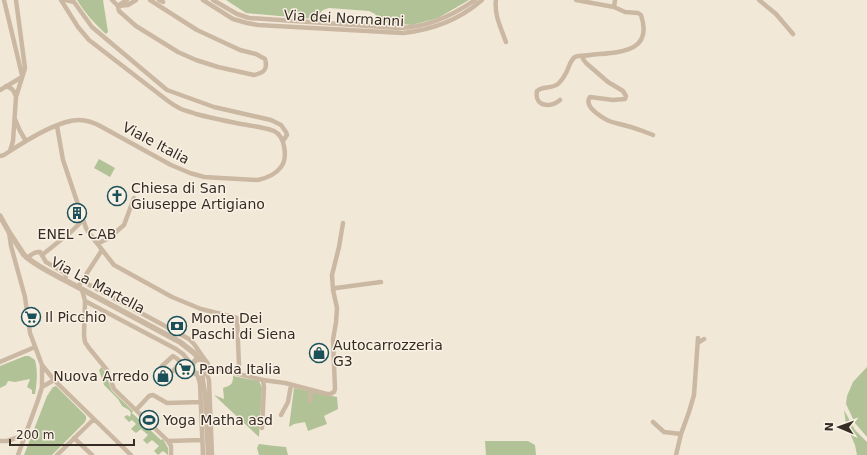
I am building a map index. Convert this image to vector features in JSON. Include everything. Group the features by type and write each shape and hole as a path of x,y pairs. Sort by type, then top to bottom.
{"street":[{"path":"4,0 22,77"},
{"path":"10,151 13,141 16,97 18,86 25,68 16,0"},
{"path":"61,0 78,27 89,40 168,101 182,109 213,119 266,128 276,132 283,141"},
{"name":"Viale Italia","path":"0,156 57,126 73,120 80,120 92,122 175,167 204,177 225,179 265,179 272,176 283,164 283,141 287,135 281,125 272,120 214,107 167,90 92,27 74,2 66,0"},
{"path":"112,0 118,6"},
{"path":"119,0 119,11 136,26 178,52 218,67 254,75 265,69 265,59 261,56 240,50 197,30 150,0"},
{"path":"118,6 127,0"},
{"path":"118,6 128,5 136,0"},
{"name":"Via dei Normanni","path":"203,0 233,18 247,23 403,34 428,29 451,20 469,10 482,0"},
{"name":"Via dei Normanni","path":"213,0 237,14 253,19 403,28 416,27 443,18 475,0"},
{"path":"496,0 497,18 506,42"},
{"path":"560,100 553,104 539,103 537,98 537,90 539,88 550,88 556,86 566,74 574,58 579,56 629,50 637,46 643,36 642,18 640,14 625,12 614,7 594,2 576,0"},
{"path":"614,7 615,0"},
{"path":"759,0 776,14 793,34"},
{"path":"584,56 583,58 586,63 608,82 623,91 626,96 625,99 620,100 590,97 588,99 588,103 592,110 608,120 653,135"},
{"path":"0,90 22,77"},
{"path":"6,86 14,91 16,97"},
{"path":"14,118 26,141"},
{"path":"57,126 64,160 83,220 86,228 95,241 114,265 172,297 201,309 236,318 239,365 236,370 223,369 203,372 194,371 193,366 183,354 176,349 85,302"},
{"path":"95,241 101,242 124,226 134,198"},
{"name":"Via La Martella","path":"0,216 26,257 40,267 180,342 201,358"},
{"path":"42,255 83,220"},
{"path":"223,369 234,375 291,384 311,390 325,391 330,394 334,392 336,368 333,340 336,322 336,308 332,275 342,234 343,223"},
{"path":"9,232 24,297 30,333 42,365 54,380 131,455"},
{"path":"102,250 82,281 80,289 85,302 85,342 107,370 114,389 168,441 171,455"},
{"path":"16,264 37,251 40,252 46,262 65,273 65,280"},
{"path":"96,259 104,257 110,260"},
{"path":"82,281 189,339 194,344 201,358 208,366 203,372 200,384 203,455"},
{"path":"333,290 336,288 381,282"},
{"path":"676,455 681,434 694,395 698,340 704,339"},
{"path":"188,348 194,344"},
{"path":"0,362 35,347"},
{"path":"193,366 194,362 201,358"},
{"path":"18,455 42,387 42,365"},
{"path":"203,372 208,455"},
{"path":"203,372 209,380 212,455"},
{"path":"42,387 54,380"},
{"path":"262,428 264,408 263,380"},
{"path":"281,415 288,402 291,384"},
{"path":"310,401 311,390"},
{"path":"136,410 149,396 153,395 167,403 201,402"},
{"path":"57,455 94,419"},
{"path":"653,422 664,432 681,434"},
{"path":"0,441 7,441 25,435"},
{"path":"74,438 92,455"},
{"path":"168,441 202,440"}],"green space":[{"path":"77,0 103,0 108,32 106,34 90,18"},
{"path":"226,0 469,0 438,18 412,25 380,22 375,14 369,11 329,8 323,10 314,19 246,13"},
{"path":"99,159 115,168 110,177 94,168"},
{"path":"25,356 29,356 35,360 37,377 35,394 32,394 32,390 27,387 30,379 15,382 8,381 6,385 0,388 0,366"},
{"path":"102,367 112,391 133,411 132,413 161,440 163,439 168,448 168,455 163,451 158,455 154,451 159,446 152,440 147,444 143,440 148,435 141,429 136,433 131,429 136,424 132,420 129,422 124,417 127,415 130,417 131,413 122,406 118,399 104,385 99,370"},
{"path":"867,367 867,437 855,423 846,404 847,396 853,382"},
{"path":"233,376 259,381 262,388 259,437 214,395 224,399 223,388 231,384 233,381"},
{"path":"56,386 86,416 85,422 52,455 24,455 47,396 53,387"},
{"path":"294,388 337,397 338,409 324,416 327,424 308,431 305,422 294,424 289,427"},
{"path":"844,410 855,430 867,442 867,455 857,455 855,445 846,424"},
{"path":"485,441 528,441 535,445 536,455 486,455"},
{"path":"259,444 286,447 288,455 259,455 257,448"}],"place":[{"name":"Chiesa di San Giuseppe Artigiano","path":"117,196"},
{"name":"ENEL - CAB","path":"77,213"},
{"name":"Il Picchio","path":"31,317"},
{"name":"Monte Dei Paschi di Siena","path":"177,326"},
{"name":"Autocarrozzeria G3","path":"319,353"},
{"name":"Panda Italia","path":"185,369"},
{"name":"Nuova Arredo","path":"163,376"},
{"name":"Yoga Matha asd","path":"149,420"}]}
